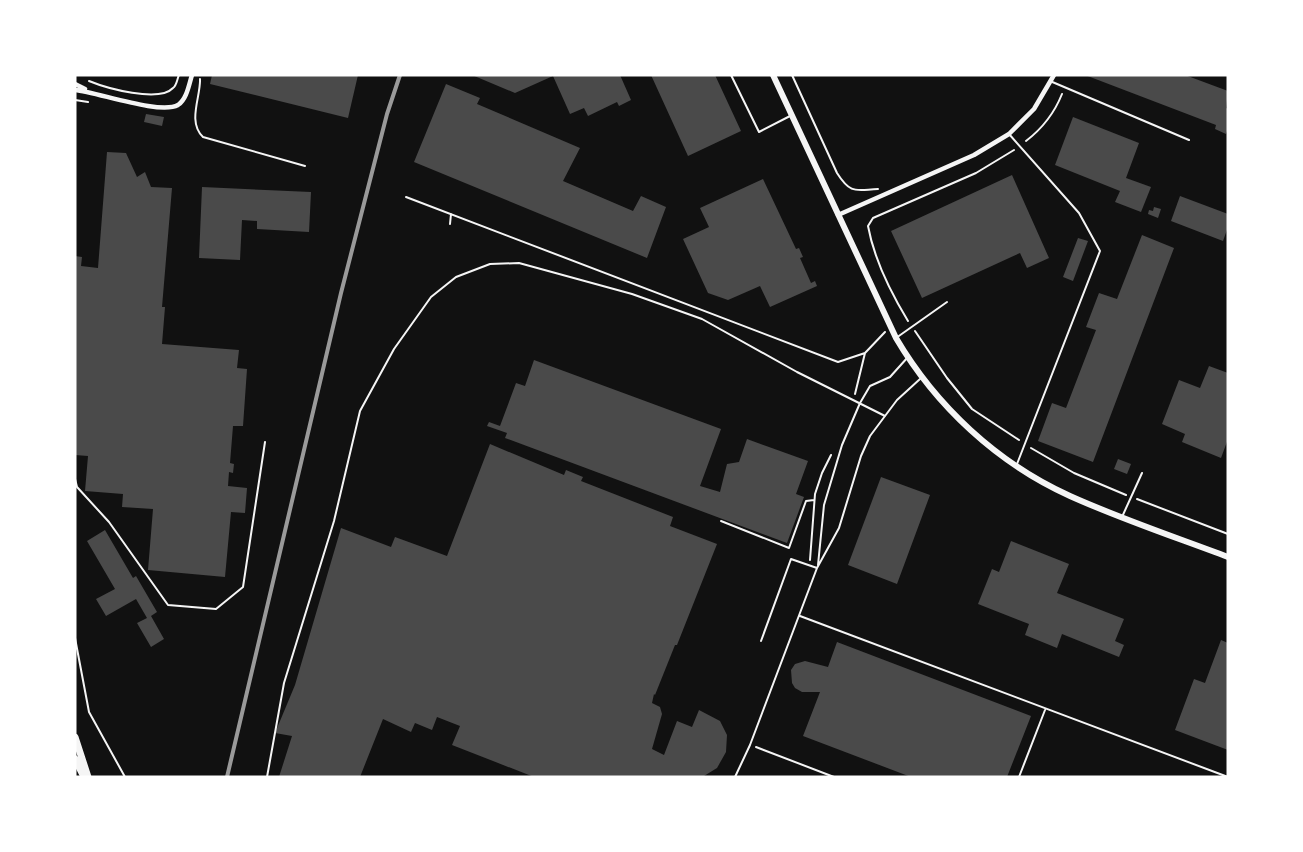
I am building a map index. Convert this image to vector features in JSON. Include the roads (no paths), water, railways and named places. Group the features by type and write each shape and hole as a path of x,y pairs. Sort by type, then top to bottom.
{"main road":[{"path":"75,737 86,777"},
{"path":"75,759 86,777"}],"street":[{"path":"774,75 890,327 922,376 958,419 1016,466 1068,495 1228,557"},
{"path":"838,215 974,155 1009,134 1034,109 1054,75"},
{"path":"75,90 90,91 145,105 171,107 181,101 186,94 192,76"},
{"path":"75,84 90,91"}],"lane":[{"path":"731,75 759,132 792,115"},
{"path":"1050,81 1189,140"},
{"path":"1009,134 1079,213 1100,251 1016,466"},
{"path":"267,777 284,683 334,521 360,411 394,349 424,306 431,297 456,277 490,264 519,263 632,294 702,319 798,372 885,416"},
{"path":"896,338 946,302"},
{"path":"818,568 824,505 842,445 870,386 890,377 908,357"},
{"path":"735,777 750,745 818,568 839,528 861,456 870,436 897,400 922,376"},
{"path":"75,479 77,487 109,522 168,604 216,609 243,587 264,442"},
{"path":"1122,517 1142,473"},
{"path":"761,641 791,559 818,568"},
{"path":"800,616 1228,777"},
{"path":"1019,777 1045,710"}],"railway":[{"path":"227,777 341,293 387,114 400,75"}]}
